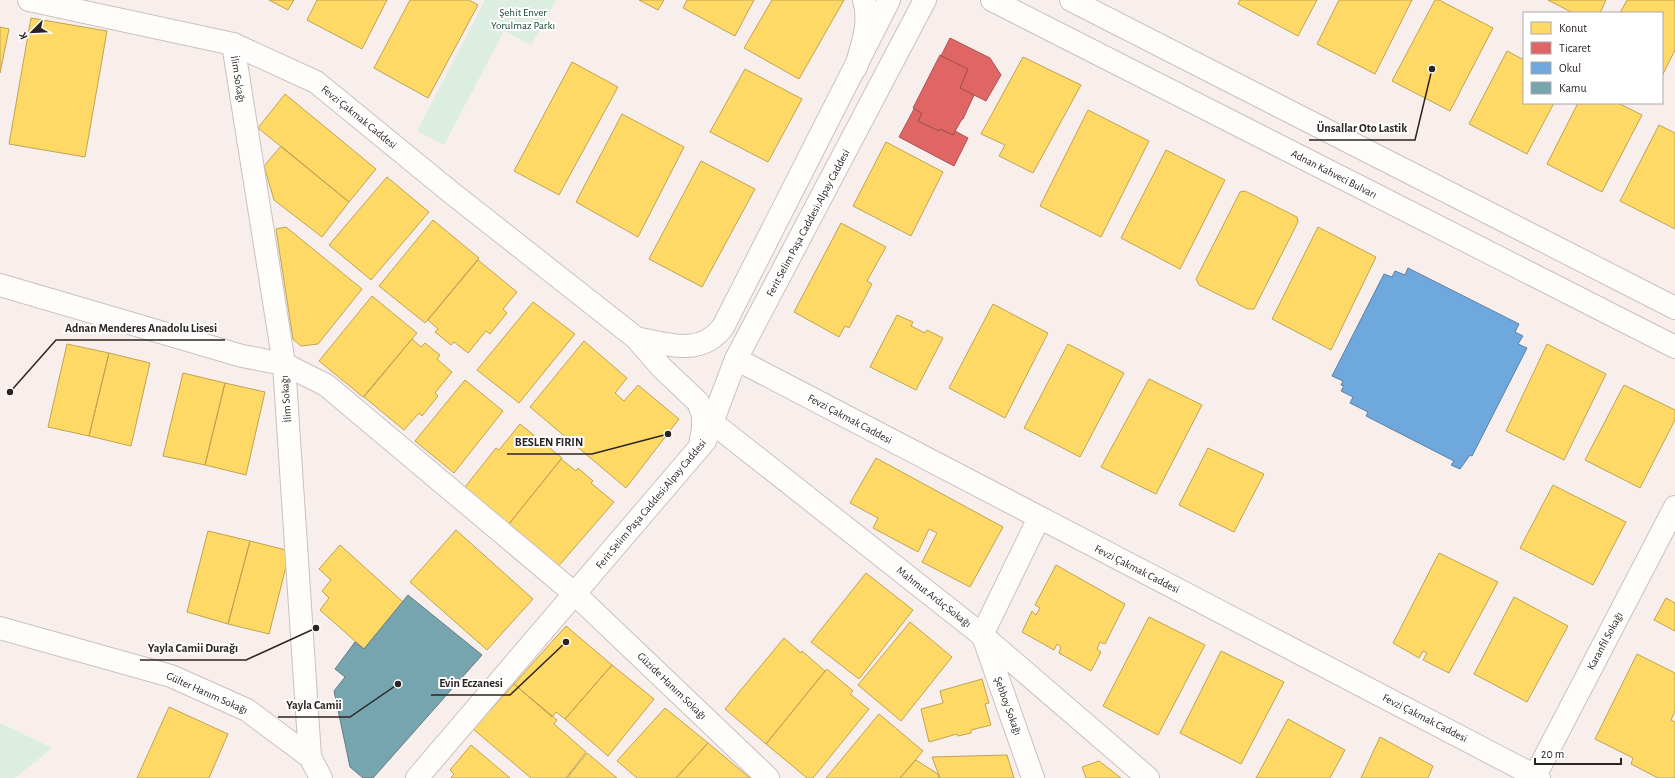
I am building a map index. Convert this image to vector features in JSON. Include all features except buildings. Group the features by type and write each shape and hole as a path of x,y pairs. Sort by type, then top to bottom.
{"street":[{"name":"Fevzi Çakmak Caddesi","path":"29,0 233,44 316,82 453,194 636,338 661,367 698,402 703,415 703,430 698,449"},
{"path":"856,67 866,29 867,8 864,0"},
{"path":"636,338 691,346 708,342 720,331 889,0"},
{"name":"Ferit Selim Paşa Caddesi;Alpay Caddesi","path":"417,778 706,441 736,359 925,0"},
{"name":"Adnan Kahveci Bulvarı","path":"992,0 1675,348"},
{"path":"1071,0 1675,308"},
{"path":"1088,0 1130,30"},
{"name":"İlim Sokağı","path":"233,44 284,364 310,758"},
{"name":"Güzide Hanım Sokağı","path":"0,285 242,356 284,364 326,385 575,594 768,778"},
{"name":"Fevzi Çakmak Caddesi","path":"736,359 1537,777"},
{"name":"Mahmut Ardıç Sokağı","path":"713,423 982,635 1148,778"},
{"name":"Karanfil Sokağı","path":"1537,777 1675,507"},
{"path":"982,635 1039,518"},
{"name":"Gülter Hanım Sokağı","path":"0,628 171,676 248,710 310,758 320,778"},
{"name":"Şebboy Sokağı","path":"982,635 1033,778"}],"green space":[{"name":"Şehit Enver Yorulmaz Parkı","path":"485,0 556,0 531,45 504,31 444,145 417,131"},
{"path":"0,723 52,748 15,778 0,778"}],"place":[{"name":"Ünsallar Oto Lastik","path":"1432,69"},
{"name":"Adnan Menderes Anadolu Lisesi","path":"10,392"},
{"name":"BESLEN FIRIN","path":"668,434"},
{"name":"Yayla Camii Durağı","path":"316,628"},
{"name":"Evin Eczanesi","path":"566,642"},
{"name":"Yayla Camii","path":"398,684"}]}
